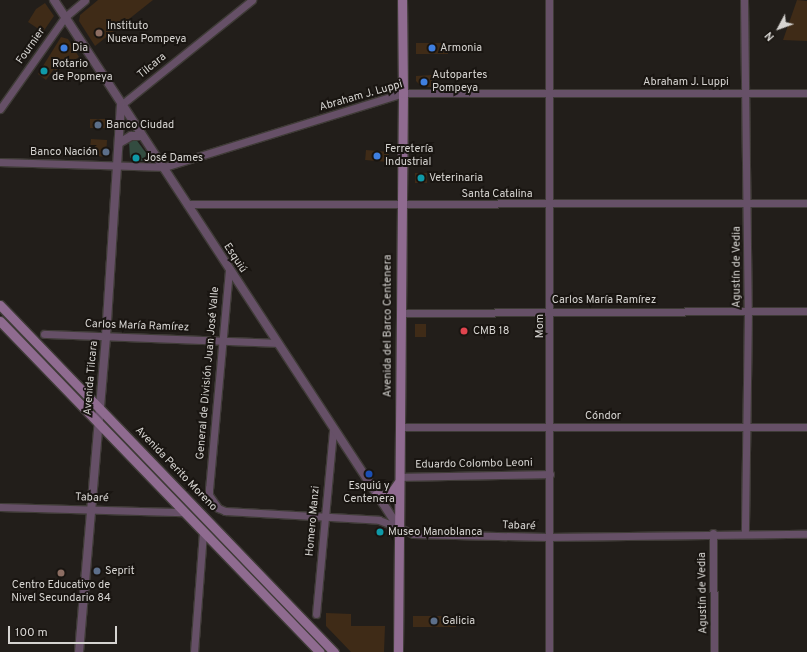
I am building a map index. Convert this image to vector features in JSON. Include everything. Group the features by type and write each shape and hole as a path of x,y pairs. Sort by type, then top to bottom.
{"main road":[{"name":"Avenida del Barco Centenera","path":"398,652 400,205 403,93 402,0"},
{"name":"Avenida Perito Moreno","path":"0,305 334,652"},
{"path":"0,321 203,531 312,648 320,652"},
{"path":"376,495 389,496 399,479"}],"street":[{"name":"Esquiú","path":"54,0 121,105 164,167 276,343 398,528"},
{"name":"Fournier","path":"0,109 65,17 85,0"},
{"name":"Tilcara","path":"121,105 252,0"},
{"name":"Mom","path":"549,0 551,205 550,474 548,538 549,652"},
{"name":"Agustín de Vedia","path":"744,0 744,93 748,203 745,533"},
{"name":"Abraham J. Luppi","path":"0,162 164,167 403,93 807,93"},
{"name":"Avenida Tilcara","path":"79,652 90,509 106,336 121,105"},
{"path":"119,143 131,136 142,136"},
{"name":"Santa Catalina","path":"187,204 551,205 807,203"},
{"name":"General de División Juan José Valle","path":"212,502 209,488 229,270"},
{"name":"Carlos María Ramírez","path":"400,313 748,310 807,311"},
{"name":"Carlos María Ramírez","path":"44,334 276,343"},
{"name":"Cóndor","path":"399,427 807,427"},
{"name":"Homero Manzi","path":"316,614 333,430"},
{"name":"Eduardo Colombo Leoni","path":"399,479 550,474"},
{"name":"Tabaré","path":"212,502 225,511 379,520 413,534 548,538 713,533 807,534"},
{"name":"Tabaré","path":"0,507 184,512"},
{"path":"194,652 203,531"},
{"name":"Agustín de Vedia","path":"713,533 714,652"}],"green space":[{"path":"135,138 146,153 145,160 140,161 130,158 129,141"}],"building":[{"name":"Instituto Nueva Pompeya","path":"98,0 153,0 95,46 79,21 80,15"},
{"path":"797,0 807,1 807,41 783,40"},
{"path":"45,3 54,16 43,32 28,22 36,9"},
{"name":"Dia","path":"61,37 68,39 79,57 56,72 54,69 46,80 38,74"},
{"name":"Armonia","path":"416,43 448,43 448,54 416,54"},
{"name":"Autopartes Pompeya","path":"432,75 432,87 422,87 416,81 416,76"},
{"name":"Banco Ciudad","path":"90,119 109,119 109,128 90,128"},
{"path":"91,139 107,140 106,157 86,155 87,148 90,148"},
{"name":"Ferretería Industrial","path":"366,150 389,152 388,162 365,160"},
{"name":"Veterinaria","path":"415,173 427,173 427,183 415,183"},
{"path":"415,324 426,324 426,337 415,337"},
{"path":"326,613 351,614 351,626 385,626 384,652 351,652 326,626"},
{"name":"Galicia","path":"413,616 456,616 456,627 413,627"}],"place":[{"name":"Instituto Nueva Pompeya","path":"99,33"},
{"name":"Dia","path":"64,48"},
{"name":"Armonia","path":"432,48"},
{"name":"Rotario de Popmeya","path":"44,71"},
{"name":"Autopartes Pompeya","path":"424,82"},
{"name":"Banco Ciudad","path":"98,125"},
{"name":"Banco Nación","path":"106,152"},
{"name":"Ferretería Industrial","path":"377,156"},
{"name":"José Dames","path":"136,158"},
{"name":"Veterinaria","path":"421,178"},
{"name":"CMB 18","path":"464,331"},
{"name":"Esquiú y Centenera","path":"369,474"},
{"name":"Museo Manoblanca","path":"380,532"},
{"name":"Seprit","path":"97,571"},
{"name":"Centro Educativo de Nivel Secundario 84","path":"61,573"},
{"name":"Galicia","path":"434,621"}]}
